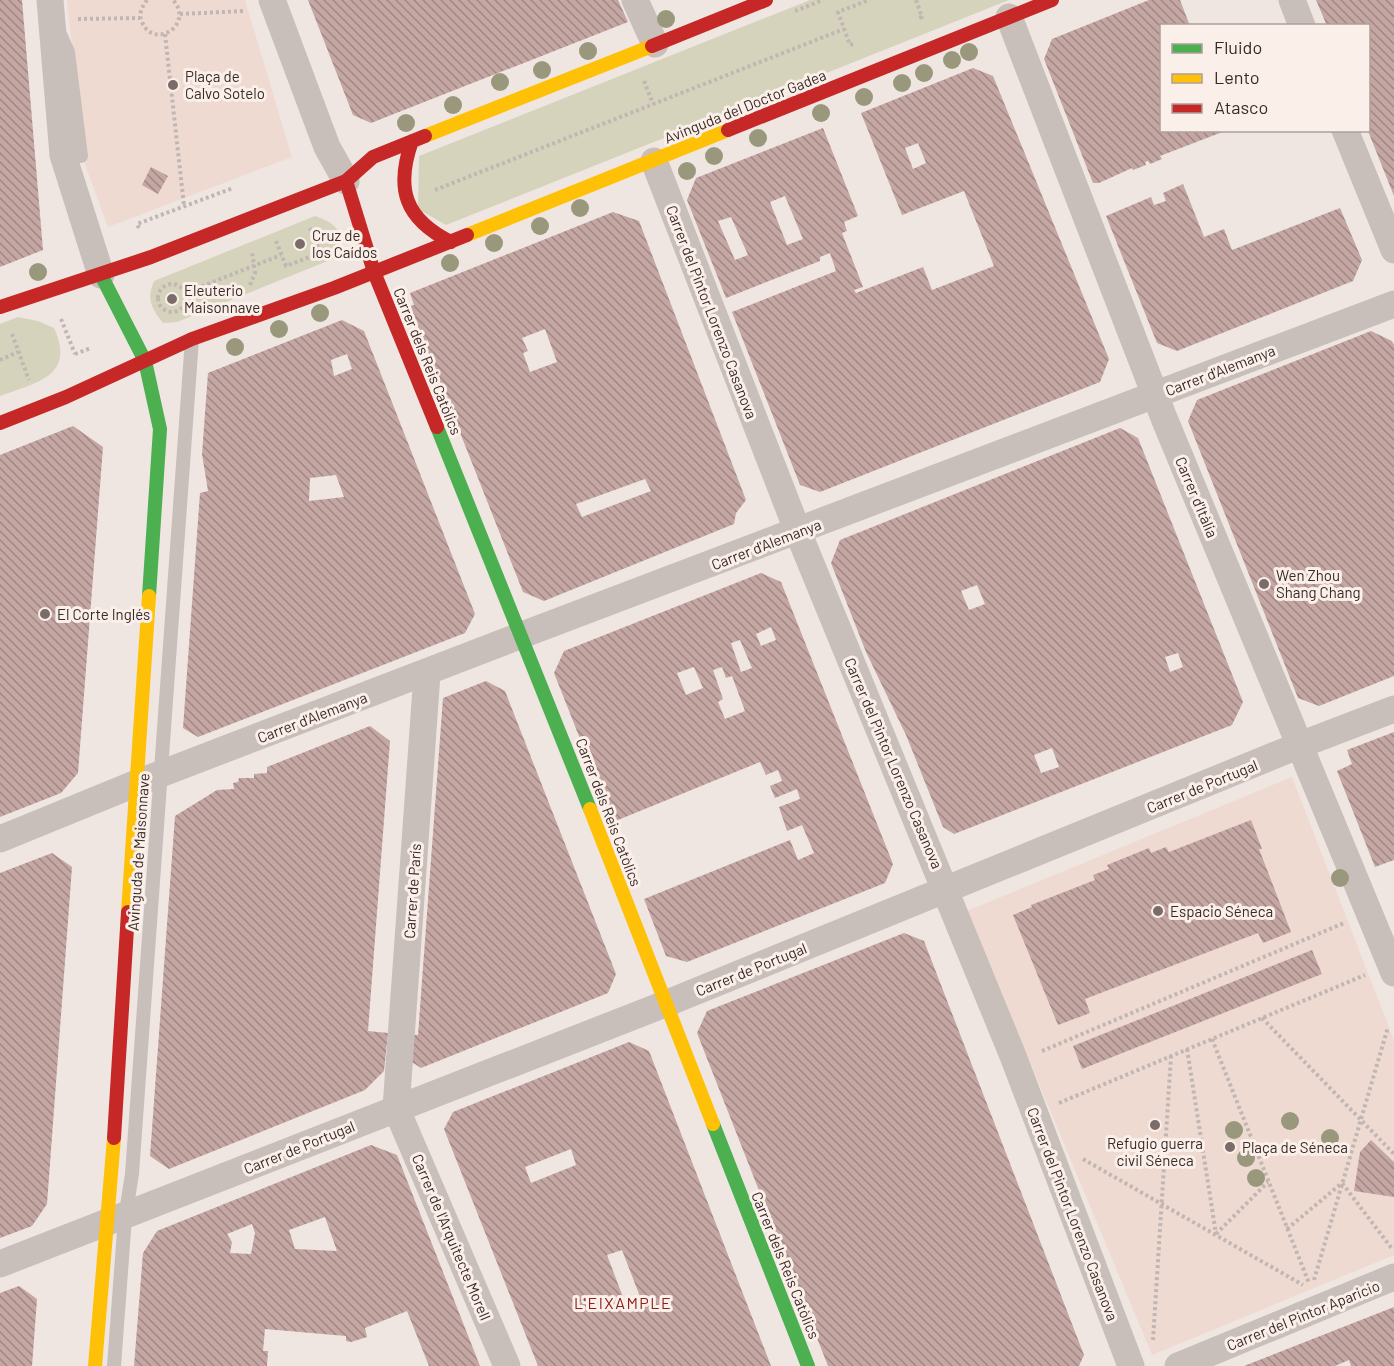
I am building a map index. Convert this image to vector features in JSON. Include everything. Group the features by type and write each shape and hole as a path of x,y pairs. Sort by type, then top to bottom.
{"street":[{"path":"635,0 655,44"},
{"path":"0,307 101,275 346,181 373,157 766,0"},
{"name":"Avinguda del Doctor Gadea","path":"374,272 1052,0"},
{"path":"1292,0 1301,24"},
{"path":"0,423 192,339 374,272 346,181 327,147 260,5"},
{"path":"51,9 63,155 101,275 145,361"},
{"name":"Carrer d'Itàlia","path":"1009,17 1156,394 1300,745 1381,973"},
{"path":"1346,132 1394,250"},
{"path":"412,141 402,171 407,202 418,222 434,235 451,242"},
{"name":"Carrer del Pintor Lorenzo Casanova","path":"654,161 798,532 947,890 1131,1366"},
{"name":"Carrer dels Reis Catòlics","path":"374,272 522,635 808,1366"},
{"name":"Carrer d'Alemanya","path":"0,839 522,635 1394,304"},
{"name":"Avinguda de Maisonnave","path":"95,1366 116,1221 149,779 160,429 145,361"},
{"name":"Carrer de París","path":"396,1108 427,674"},
{"name":"Carrer de Portugal","path":"0,1264 116,1221 396,1108 665,1004 1300,745 1394,709"},
{"name":"Carrer de l'Arquitecte Morell","path":"396,1108 507,1366"},
{"name":"Carrer del Pintor Aparicio","path":"1178,1366 1394,1277"}],"lane":[{"path":"51,9 68,52 81,156"},
{"name":"Avinguda de Maisonnave","path":"114,1366 116,1221 132,1173 149,779 192,339"}],"path":[{"path":"147,0 140,12 140,18 152,33 165,34 176,27 180,14 173,0"},
{"path":"861,41 850,45 838,12 869,0"},
{"path":"912,21 922,17 916,0"},
{"path":"180,14 260,5"},
{"path":"51,9 140,18"},
{"path":"407,202 844,29"},
{"path":"165,34 184,206"},
{"path":"137,224 236,188"},
{"path":"272,239 283,236 276,241 286,266 320,253 310,227 302,229 314,224"},
{"path":"249,288 255,273 252,247"},
{"path":"185,293 281,255"},
{"path":"172,284 180,286 185,293 184,307 178,311 172,313 160,306 159,292 164,286 172,284"},
{"path":"54,315 62,320 75,354 73,362"},
{"path":"11,332 30,384"},
{"path":"75,354 133,334"},
{"path":"0,360 18,352"},
{"path":"1041,1051 1348,921"},
{"path":"1050,1106 1262,1018 1381,973"},
{"path":"1262,1018 1394,1154"},
{"path":"1312,1290 1388,1027"},
{"path":"1212,1039 1312,1290"},
{"path":"1187,1049 1216,1235"},
{"path":"1152,1344 1171,1056"},
{"path":"1079,1157 1312,1290"},
{"path":"1216,1235 1268,1182"},
{"path":"1287,1229 1342,1183"},
{"path":"1342,1183 1394,1251"}],"shaded area":[{"name":"Plaça de Calvo Sotelo","path":"67,0 245,0 292,157 108,227 84,162"},
{"path":"810,0 1009,0 446,225 418,209 419,156"},
{"path":"315,216 330,223 338,231 340,242 335,258 177,322 163,323 156,313 150,299 154,281"},
{"path":"18,317 38,321 54,328 60,357 56,367 49,375 0,396 0,324"},
{"name":"Plaça de Séneca","path":"1292,777 1394,1040 1394,1255 1152,1355 967,911"}],"building":[{"path":"0,0 22,0 43,250 0,267"},
{"path":"308,0 618,0 628,22 371,123 353,115"},
{"path":"1149,0 1180,0 1189,24 1160,24 1160,132 1222,132 1160,156 1162,159 1150,164 1148,161 1145,162 1146,165 1133,170 1132,168 1099,183 1093,183 1044,59 1052,39"},
{"path":"1316,0 1394,0 1394,196 1368,132 1370,24 1326,24"},
{"path":"973,68 993,76 1109,359 1100,382 820,492 800,485 732,312 836,271 830,253 820,257 820,261 726,298 687,200 696,178 823,128 858,216 844,222 847,231 842,233 863,287 854,290 856,293 923,267 932,290 994,266 964,191 902,215 861,113","holes":["918,143 926,163 913,169 905,148","785,196 803,239 787,245 770,202","731,217 748,255 735,260 718,221"]},
{"path":"151,167 168,176 158,194 142,185"},
{"path":"1183,184 1204,237 1224,229 1232,250 1340,208 1362,260 1353,281 1177,351 1157,343 1106,216 1151,197 1154,205 1166,201 1163,193"},
{"path":"613,212 639,221 746,500 736,513 734,524 544,601 523,592 410,306 414,305 410,293","holes":["545,329 557,362 530,372 523,353 528,351 522,338","645,479 651,491 582,517 576,504"]},
{"path":"342,320 364,331 475,614 465,633 198,737 183,728 200,493 208,491 202,454 208,373","holes":["347,354 352,369 334,376 331,360","336,475 344,497 309,501 310,478"]},
{"path":"1371,331 1392,341 1394,345 1394,676 1319,706 1298,698 1188,421 1197,400"},
{"name":"El Corte Inglés","path":"73,426 103,447 78,773 61,793 0,817 0,455"},
{"path":"1120,428 1138,438 1243,702 1232,725 954,834 943,827 906,735 866,652 831,563 840,540","holes":["977,585 985,604 969,610 961,591","1178,653 1183,667 1170,672 1165,657","1052,748 1059,767 1041,773 1034,755"]},
{"path":"761,573 781,582 893,864 885,883 687,962 666,956 644,899 790,840 798,860 814,853 802,825 787,831 779,807 800,799 797,789 775,798 770,786 782,781 778,770 766,775 760,762 613,822 554,673 564,651","holes":["771,627 776,640 761,646 756,634","740,640 752,668 741,672 731,643","694,667 703,688 686,695 677,673","722,667 726,678 732,676 745,711 725,719 718,702 723,699 713,670"]},
{"path":"486,681 505,691 616,974 608,993 421,1068 404,1057 405,1034 418,1035 443,698"},
{"path":"370,726 390,741 368,1031 388,1033 384,1071 365,1090 169,1169 150,1156 175,816 217,790 234,789 233,783 238,782 239,778 254,778 254,774 267,773 267,767"},
{"path":"1394,732 1394,860 1375,867 1337,771 1352,764 1347,750"},
{"path":"1251,820 1262,849 1259,849 1291,932 1263,943 1258,933 1085,999 1090,1013 1058,1025 1013,915 1032,907 1031,905 1095,880 1093,875 1109,869 1107,865 1149,848 1151,853 1166,847 1169,852"},
{"path":"52,853 72,867 47,1204 32,1226 0,1238 0,873"},
{"path":"904,933 924,941 1084,1355 1079,1366 828,1366 697,1033 707,1011"},
{"path":"1312,950 1322,974 1082,1069 1073,1046"},
{"path":"629,1042 649,1051 771,1366 538,1366 444,1129 453,1112","holes":["571,1149 576,1165 531,1183 525,1167","622,1250 644,1307 629,1313 607,1255"]},
{"path":"1371,1140 1394,1162 1394,1197 1354,1191 1360,1152"},
{"path":"371,1145 397,1155 480,1366 429,1366 407,1311 365,1328 367,1337 351,1342 346,1341 346,1336 265,1329 263,1351 268,1351 267,1366 134,1366 143,1253 157,1231","holes":["325,1217 337,1251 295,1249 289,1230","252,1224 255,1233 251,1254 230,1253 232,1242 227,1234"]},
{"path":"19,1286 37,1299 32,1366 0,1366 0,1293"},
{"path":"1394,1307 1394,1366 1351,1366 1349,1360 1335,1366 1244,1366"}],"traffic: fast":[{"path":"101,275 145,361 160,429 149,596"},
{"path":"437,427 590,809"},
{"path":"713,1124 808,1366"}],"traffic: slow":[{"path":"425,136 652,46"},
{"path":"467,235 728,130"},
{"path":"128,912 149,596"},
{"path":"590,809 713,1124"},
{"path":"95,1366 114,1138"}],"traffic: jam":[{"path":"652,46 766,0"},
{"path":"728,130 1052,0"},
{"path":"0,307 151,257 346,181 373,157 425,136"},
{"path":"412,141 404,174 408,201 414,213 423,223 451,242"},
{"path":"346,181 374,272 437,427"},
{"path":"0,423 66,397 192,339 334,288 467,235"},
{"path":"114,1138 128,912"}],"place":[{"name":"Plaça de Calvo Sotelo","path":"173,85"},
{"name":"Cruz de los Caídos","path":"300,244"},
{"name":"Eleuterio Maisonnave","path":"172,299"},
{"name":"Wen Zhou Shang Chang","path":"1264,584"},
{"name":"El Corte Inglés","path":"45,614"},
{"name":"Espacio Séneca","path":"1158,911"},
{"name":"Refugio guerra civil Séneca","path":"1155,1125"},
{"name":"Plaça de Séneca","path":"1230,1147"}],"district":[{"name":"L'EIXAMPLE","path":"623,1302"}]}
